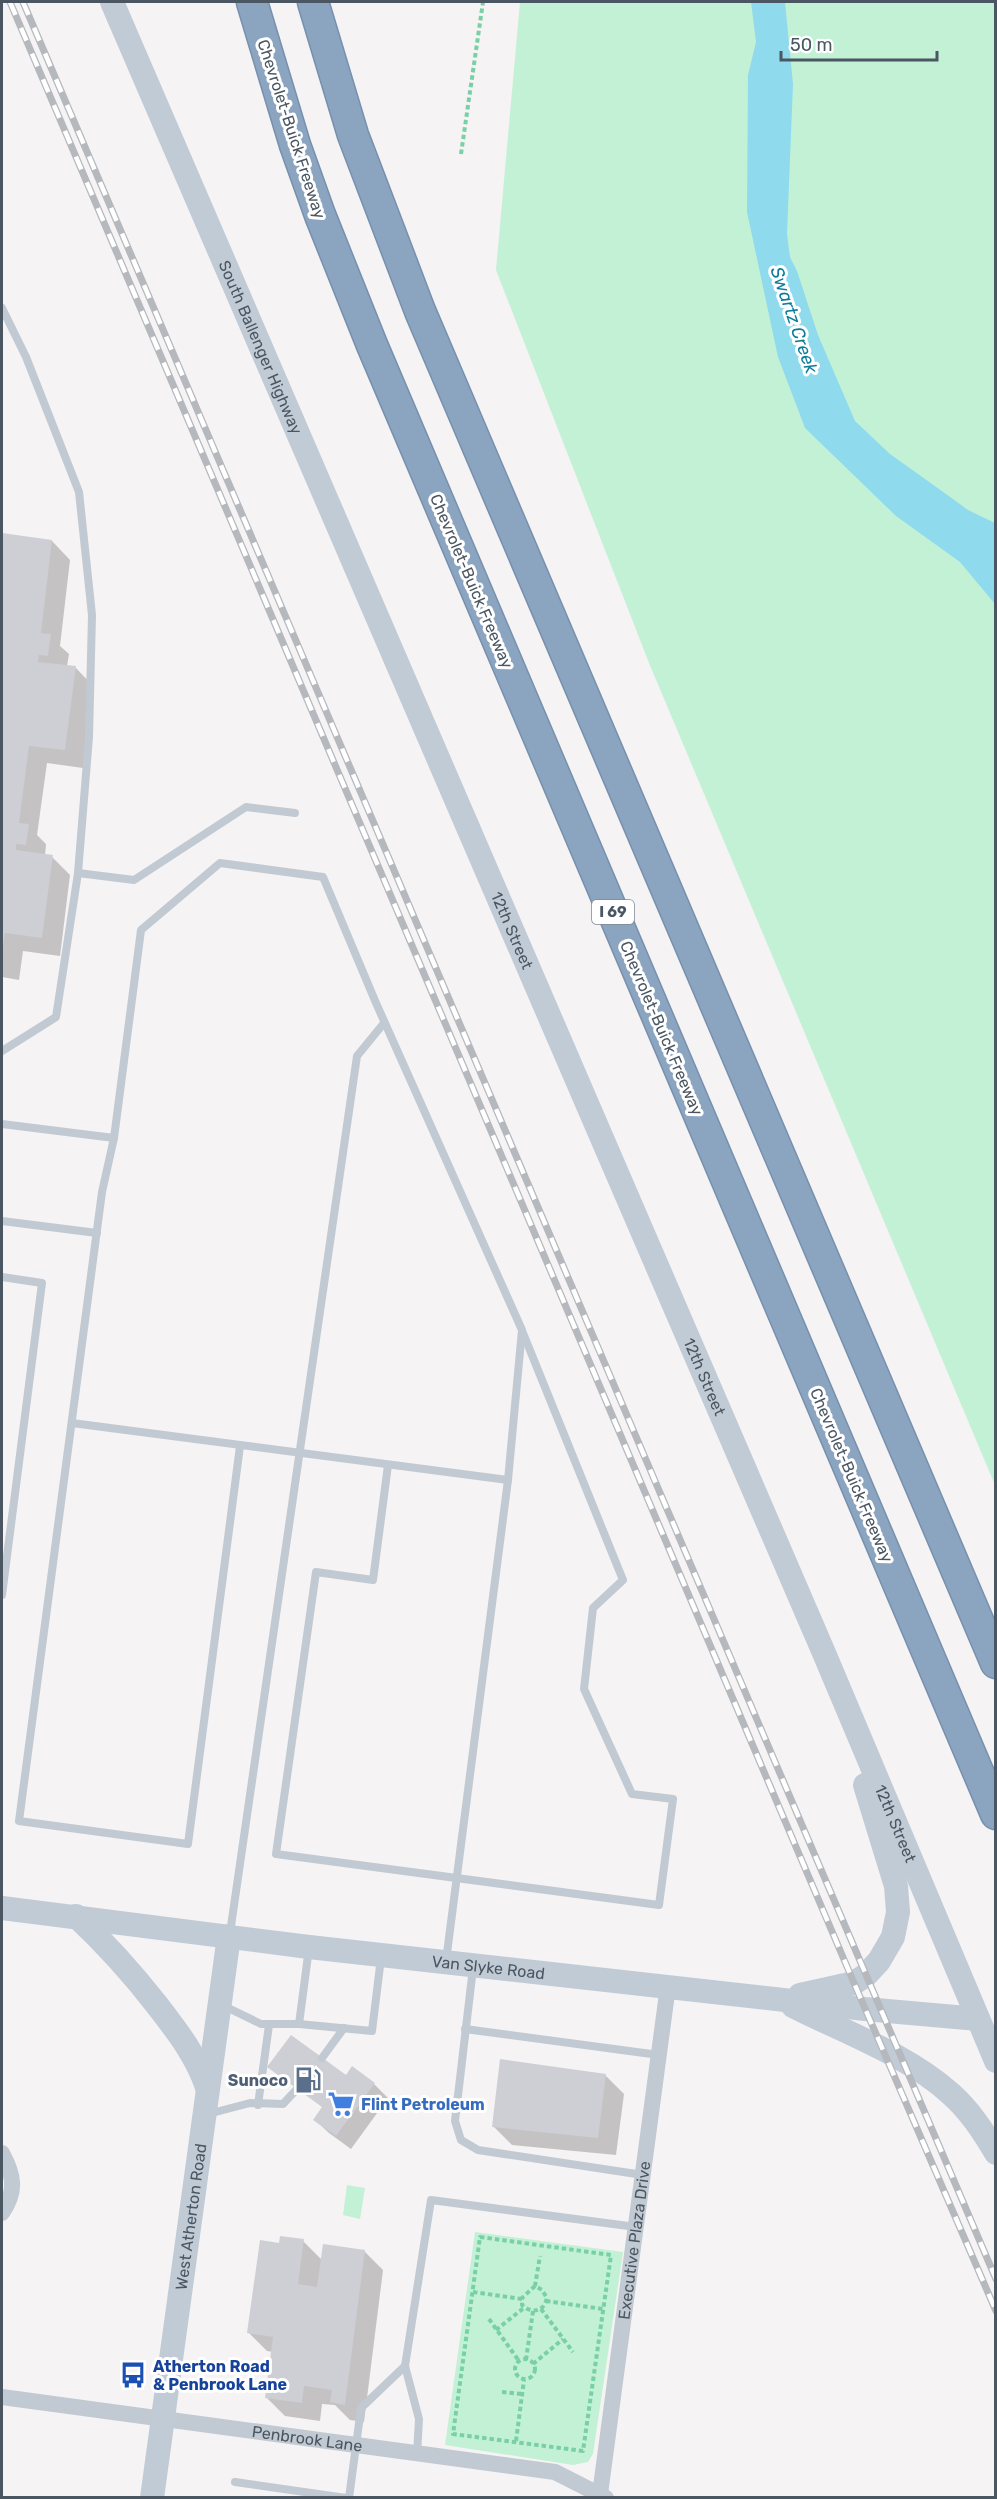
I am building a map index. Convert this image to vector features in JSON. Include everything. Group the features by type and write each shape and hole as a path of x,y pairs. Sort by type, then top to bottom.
{"highway":[{"name":"Chevrolet-Buick Freeway","path":"252,2 302,165 372,345 996,1814"},
{"path":"313,2 353,135 420,310 996,1663"}],"street":[{"name":"South Ballenger Highway","path":"112,2 409,694"},
{"name":"12th Street","path":"409,694 824,1653 996,2061"},
{"path":"780,1999 854,1983 866,1975 879,1961 893,1937 898,1912 896,1886 824,1653"},
{"name":"Van Slyke Road","path":"2,1908 309,1947 978,2019"},
{"path":"76,1916 128,1969 186,2043 202,2072 208,2090"},
{"name":"West Atherton Road","path":"152,2498 229,1936"},
{"name":"Executive Plaza Drive","path":"603,2496 668,1986"},
{"path":"780,1999 920,2071 951,2094 981,2127 996,2153"},
{"path":"2,2153 13,2177 10,2194 2,2213"},
{"name":"Penbrook Lane","path":"2,2397 356,2447 555,2472 603,2496"}],"lane":[{"path":"2,308 26,357 79,492 92,615 89,737 78,873 56,1017 2,1051"},
{"path":"78,873 134,880 246,807 295,813"},
{"path":"240,1446 188,1844 19,1821 102,1192 114,1138 141,930 220,863 323,877 384,1023 522,1330 623,1580 593,1608 584,1689 632,1794 673,1799 659,1905 276,1854 316,1572 373,1580 388,1465"},
{"path":"229,1936 357,1056 384,1023"},
{"path":"2,1124 114,1138"},
{"path":"2,1221 97,1233"},
{"path":"2,1277 42,1284 2,1595"},
{"path":"446,1962 508,1480 522,1330"},
{"path":"72,1424 508,1480"},
{"path":"298,2024 309,1947"},
{"path":"220,2003 261,2024 298,2024 372,2031 381,1955"},
{"path":"473,1965 455,2121 461,2140 478,2150 643,2175"},
{"path":"258,2104 269,2025"},
{"path":"322,2058 344,2028"},
{"path":"465,2029 659,2055"},
{"path":"204,2115 250,2103 283,2104 297,2089"},
{"path":"417,2455 419,2419 405,2366 431,2200 636,2226"},
{"path":"236,2482 347,2498 361,2408 405,2366"}],"path":[{"path":"462,154 483,2"},
{"path":"480,2237 610,2255 609,2260 583,2451 453,2434 480,2237"},
{"path":"535,2286 540,2256"},
{"path":"522,2299 530,2288 535,2286"},
{"path":"535,2286 542,2290 546,2301"},
{"path":"473,2292 522,2299"},
{"path":"522,2299 525,2307 533,2312"},
{"path":"546,2301 603,2309"},
{"path":"533,2312 541,2309 546,2301"},
{"path":"496,2330 525,2307"},
{"path":"541,2309 573,2352"},
{"path":"526,2360 533,2312"},
{"path":"489,2319 519,2361"},
{"path":"533,2364 563,2339"},
{"path":"519,2361 526,2360 533,2364 535,2370 532,2377 524,2379"},
{"path":"519,2361 514,2371 524,2379"},
{"path":"516,2441 524,2379"},
{"path":"502,2391 522,2394"}],"green space":[{"path":"520,2 995,2 995,1485 649,663 496,270"},
{"path":"347,2185 365,2188 360,2219 343,2215"},
{"path":"475,2232 623,2252 593,2454 588,2462 573,2465 445,2445"}],"water":[{"name":"Swartz Creek","path":"751,2 785,2 793,84 787,234 790,257 797,271 818,335 855,421 890,454 968,510 995,523 995,604 960,562 896,516 805,428 778,357 747,212 748,75 756,42"}],"building":[{"path":"2,533 52,540 41,633 51,634 48,656 39,655 38,662 76,666 65,750 29,746 19,823 29,824 26,845 16,844 16,850 53,855 42,938 5,933 3,947"},
{"path":"291,2035 346,2075 352,2066 375,2083 336,2136 313,2120 322,2107 267,2067"},
{"path":"500,2059 606,2074 598,2138 492,2127"},
{"path":"280,2236 304,2239 298,2284 317,2287 323,2244 365,2250 345,2405 330,2402 332,2390 304,2386 302,2403 265,2398 273,2337 247,2333 260,2240 279,2243"}],"railway":[{"path":"10,2 996,2311"},
{"path":"23,2 996,2279"}],"place":[{"name":"Sunoco","path":"308,2080"},
{"name":"Flint Petroleum","path":"341,2104"},
{"name":"Atherton Road & Penbrook Lane","path":"133,2375"}]}
